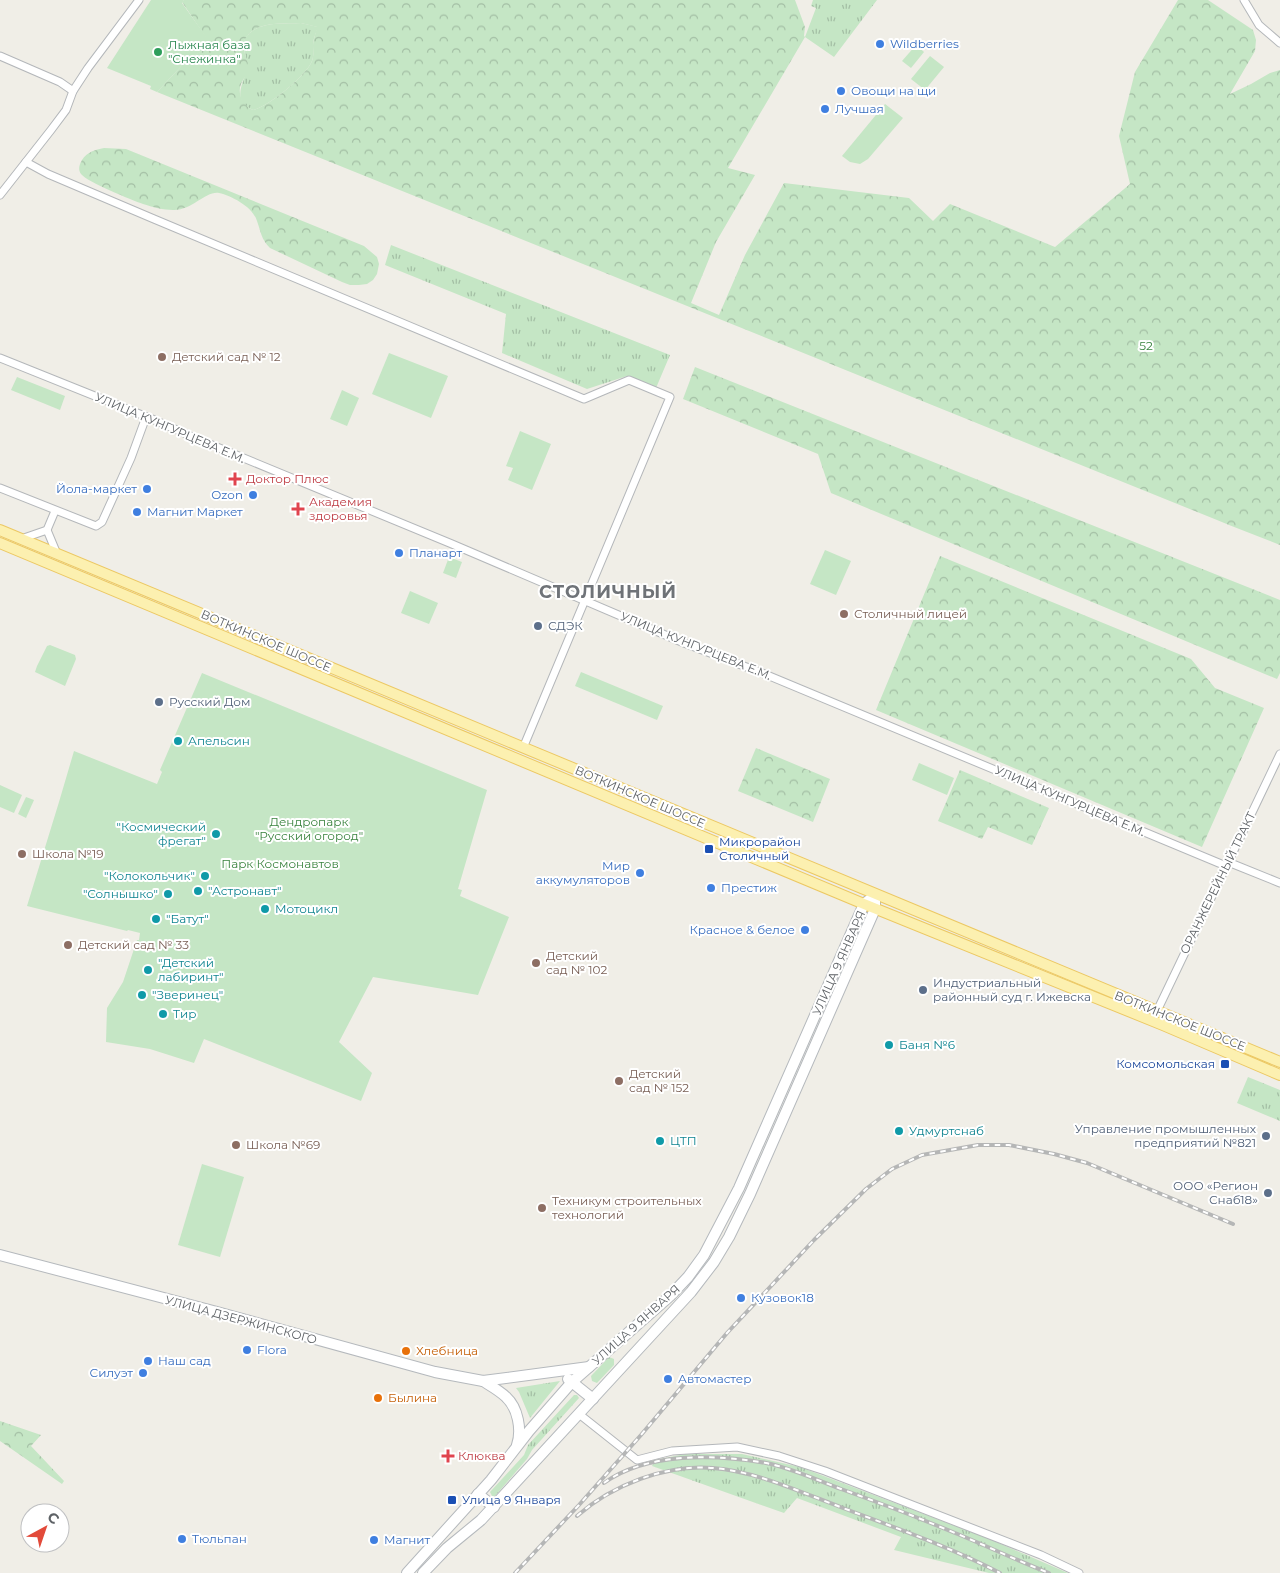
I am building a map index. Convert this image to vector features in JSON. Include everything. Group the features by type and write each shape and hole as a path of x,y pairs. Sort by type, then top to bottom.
{"main road":[{"name":"ВОТКИНСКОЕ ШОССЕ","path":"0,530 1280,1062"},
{"name":"ВОТКИНСКОЕ ШОССЕ","path":"0,543 876,909 1280,1075"},
{"name":"УЛИЦА 9 ЯНВАРЯ","path":"407,1573 478,1494 572,1382 663,1302 688,1277 704,1255 748,1169 864,904 875,895"},
{"name":"УЛИЦА 9 ЯНВАРЯ","path":"423,1573 447,1548 494,1507 691,1292 714,1262 729,1238 759,1174 876,909 875,895"},
{"path":"1152,1022 1157,1012"},
{"path":"748,1169 759,1174"},
{"name":"УЛИЦА ДЗЕРЖИНСКОГО","path":"0,1255 436,1372 484,1382 501,1392 512,1405 519,1430 518,1442 514,1452"},
{"name":"УЛИЦА ДЗЕРЖИНСКОГО","path":"484,1382 590,1367"},
{"path":"557,1371 593,1399"},
{"path":"478,1494 494,1507"}],"street":[{"path":"0,195 66,110 73,92 88,68 139,0"},
{"path":"1244,0 1259,25 1280,43"},
{"path":"0,56 60,82 73,92"},
{"path":"26,162 48,174 128,208 584,399 629,380 670,397 523,748"},
{"name":"УЛИЦА КУНГУРЦЕВА Е.М.","path":"0,358 684,642 1227,864 1280,883"},
{"path":"0,488 96,526 102,522 131,458 146,417"},
{"path":"55,511 47,530 57,554"},
{"path":"21,539 47,530"},
{"name":"ОРАНЖЕРЕЙНЫЙ ТРАКТ","path":"1157,1012 1280,754"},
{"path":"579,1414 637,1460 672,1451 737,1447 778,1456 825,1471 1032,1551 1079,1573"}],"green space":[{"name":"Лыжная база \"Снежинка\"","path":"151,0 184,0 182,3 212,45 187,60 157,92 150,89 151,86 107,68"},
{"name":"52","path":"184,0 795,0 805,27 805,37 728,168 755,175 716,242 691,303 719,315 745,255 784,183 909,198 933,221 950,204 1055,247 1130,184 1119,136 1135,72 1178,0 1208,0 1253,30 1256,40 1255,51 1230,94 1270,73 1280,70 1280,545 157,92 187,60 211,45 182,2","holes":["301,23 317,27 312,61 302,75 286,90 260,108 253,110 246,106 240,92 241,84 248,70 243,47 245,38 254,30 267,25"]},
{"path":"813,0 877,0 834,57 805,37 816,8 811,6"},
{"path":"301,23 318,27 313,46 312,61 302,75 277,97 260,108 253,110 246,106 240,96 247,66 243,45 246,38 254,30 267,25"},
{"path":"916,45 924,52 911,68 902,61"},
{"path":"930,56 944,67 925,90 911,79"},
{"path":"885,104 903,118 868,159 860,164 850,162 842,156"},
{"path":"104,148 126,149 364,246 377,257 379,264 377,274 367,284 350,285 270,248 263,238 255,216 251,211 236,199 224,194 214,193 180,209 162,209 130,199 92,182 81,174 79,169 81,162 89,153"},
{"path":"391,245 670,355 656,388 627,376 587,389 502,353 506,314 385,265"},
{"path":"389,353 448,376 431,418 372,394"},
{"path":"695,367 1280,600 1280,673 1277,679 831,493 818,454 683,399"},
{"path":"17,377 65,396 60,410 11,390"},
{"path":"342,390 359,398 347,426 330,419"},
{"path":"520,431 551,444 532,490 508,480 513,468 506,466"},
{"path":"825,550 851,561 836,595 810,584"},
{"path":"940,556 1191,659 1215,688 1264,708 1202,847 876,710"},
{"path":"449,557 462,562 456,578 443,573"},
{"path":"410,591 438,603 429,624 401,613"},
{"path":"50,645 75,655 76,659 65,686 35,672 47,646"},
{"path":"581,672 663,706 657,720 575,686"},
{"name":"Парк Космонавтов","path":"202,673 487,790 458,889 462,890 460,896 509,917 478,995 373,977 339,1042 372,1073 361,1101 204,1039 194,1063 150,1049 106,1042 107,1008 123,982 140,933 27,906 74,751 157,784 162,772 160,770"},
{"path":"756,748 830,779 813,822 738,791"},
{"path":"919,763 954,778 947,795 912,780"},
{"path":"960,770 1049,808 1032,845 988,827 982,839 938,821"},
{"path":"0,785 22,795 14,813 0,807"},
{"path":"26,797 34,800 26,818 18,814"},
{"path":"1248,1077 1280,1090 1280,1121 1237,1103"},
{"path":"202,1164 244,1177 220,1257 178,1245"},
{"path":"609,1357 614,1359 614,1365 597,1383 592,1381 591,1376"},
{"path":"560,1381 530,1418 516,1388"},
{"path":"574,1395 577,1395 579,1398 532,1450 527,1459 495,1496 492,1496 490,1492 524,1455 528,1445"},
{"path":"0,1421 41,1435 31,1446 64,1481 62,1484 0,1441"},
{"path":"685,1454 742,1454 800,1467 987,1538 1068,1573 989,1573 894,1550 901,1537 797,1498 784,1513 652,1466 655,1460"}],"railway":[{"path":"515,1573 641,1435 727,1333 814,1240 866,1189 892,1169 922,1155 978,1145 1009,1145 1087,1163 1233,1224"},
{"path":"604,1483 621,1473 640,1466 682,1458 725,1458 766,1463 794,1471 913,1516 1049,1573"},
{"path":"577,1516 606,1495 623,1486 659,1473 695,1468 729,1470 762,1478 903,1530 1000,1573"}],"place":[{"name":"Wildberries","path":"880,44"},
{"name":"Лыжная база \"Снежинка\"","path":"158,52"},
{"name":"Овощи на щи","path":"841,91"},
{"name":"Лучшая","path":"825,109"},
{"name":"Детский сад № 12","path":"162,357"},
{"name":"Доктор Плюс","path":"235,479"},
{"name":"Йола-маркет","path":"147,489"},
{"name":"Ozon","path":"253,495"},
{"name":"Академия здоровья","path":"298,509"},
{"name":"Магнит Маркет","path":"137,512"},
{"name":"Планарт","path":"399,553"},
{"name":"Столичный лицей","path":"844,614"},
{"name":"СДЭК","path":"538,626"},
{"name":"Русский Дом","path":"159,702"},
{"name":"Апельсин","path":"178,741"},
{"name":"\"Космический фрегат\"","path":"216,834"},
{"name":"Микрорайон Столичный","path":"709,849"},
{"name":"Школа №19","path":"22,854"},
{"name":"Мир аккумуляторов","path":"640,873"},
{"name":"\"Колокольчик\"","path":"205,876"},
{"name":"Престиж","path":"711,888"},
{"name":"\"Астронавт\"","path":"198,891"},
{"name":"\"Солнышко\"","path":"168,894"},
{"name":"Мотоцикл","path":"265,909"},
{"name":"\"Батут\"","path":"156,919"},
{"name":"Красное & белое","path":"805,930"},
{"name":"Детский сад № 33","path":"68,945"},
{"name":"Детский сад № 102","path":"536,963"},
{"name":"\"Детский лабиринт\"","path":"148,970"},
{"name":"Индустриальный районный суд г. Ижевска","path":"923,990"},
{"name":"\"Зверинец\"","path":"142,995"},
{"name":"Тир","path":"163,1014"},
{"name":"Баня №6","path":"889,1045"},
{"name":"Комсомольская","path":"1225,1064"},
{"name":"Детский сад № 152","path":"619,1081"},
{"name":"Удмуртснаб","path":"899,1131"},
{"name":"Управление промышленных предприятий №821","path":"1266,1136"},
{"name":"ЦТП","path":"660,1141"},
{"name":"Школа №69","path":"236,1145"},
{"name":"ООО «Регион Снаб18»","path":"1268,1193"},
{"name":"Техникум строительных технологий","path":"542,1208"},
{"name":"Кузовок18","path":"741,1298"},
{"name":"Flora","path":"247,1350"},
{"name":"Хлебница","path":"406,1351"},
{"name":"Наш сад","path":"148,1361"},
{"name":"Силуэт","path":"143,1373"},
{"name":"Автомастер","path":"668,1379"},
{"name":"Былина","path":"378,1398"},
{"name":"Клюква","path":"448,1456"},
{"name":"Улица 9 Января","path":"452,1500"},
{"name":"Тюльпан","path":"182,1539"},
{"name":"Магнит","path":"374,1540"}],"district":[{"name":"СТОЛИЧНЫЙ","path":"608,592"}],"park label":[{"name":"Дендропарк \"Русский огород\"","path":"309,829"}]}
